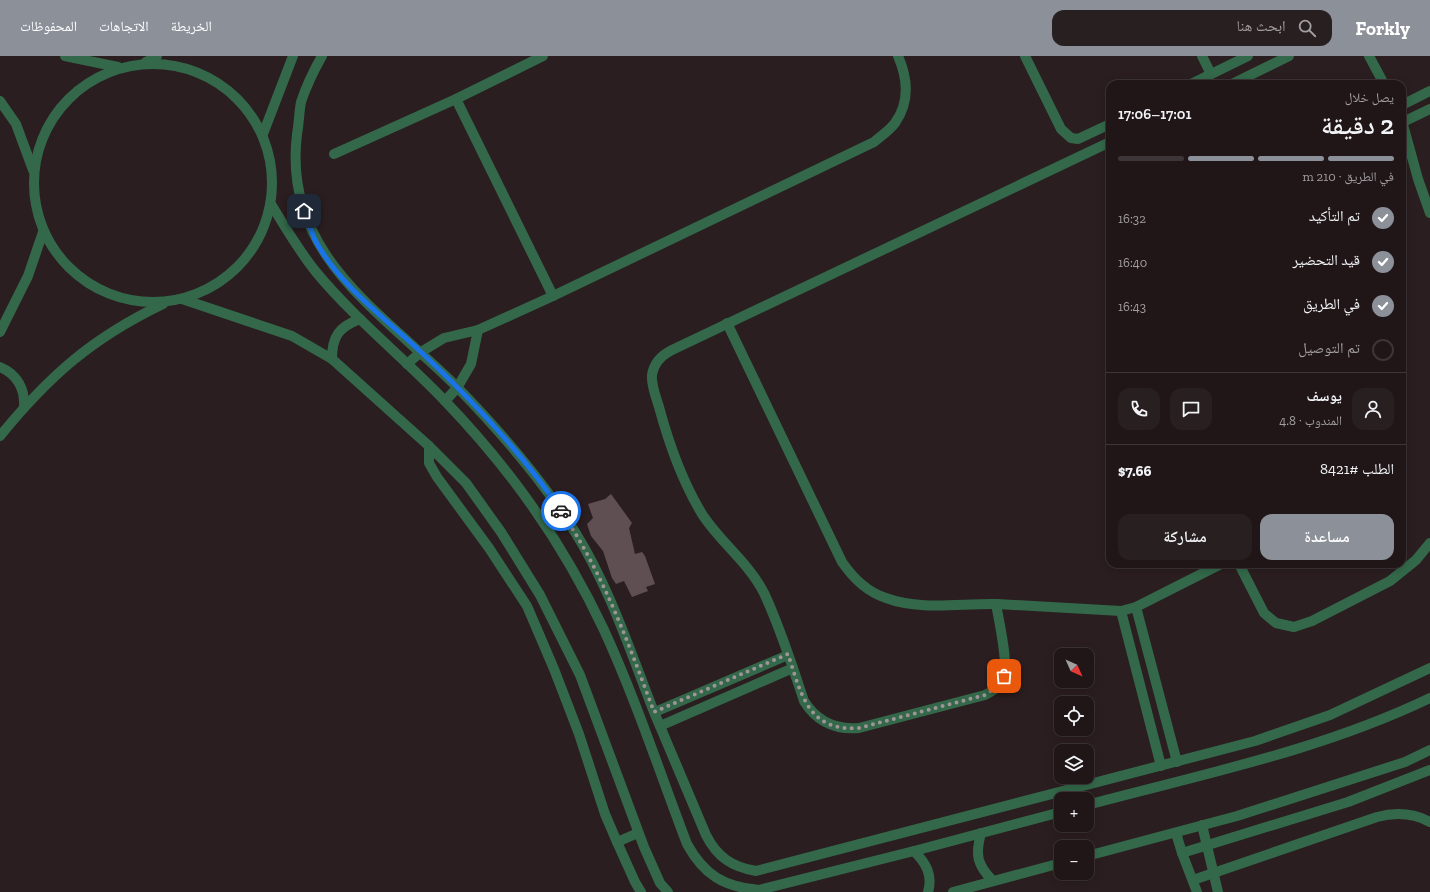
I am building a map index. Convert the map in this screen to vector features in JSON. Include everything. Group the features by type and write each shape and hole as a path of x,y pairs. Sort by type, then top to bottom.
{"street":[{"path":"65,56 118,67"},
{"path":"146,62 157,56"},
{"path":"263,134 293,56"},
{"path":"322,56 301,103 296,146 296,176 304,211 315,239 328,260 363,300 421,352 508,441 544,485 576,533 603,582 654,712 712,846 731,864 743,869 756,871 1255,741 1323,718 1430,668"},
{"path":"334,154 456,99 543,56"},
{"path":"407,364 421,352 444,338 478,330 874,142 894,125 906,105 905,72 898,56"},
{"path":"1025,56 1065,135 1078,139 1106,126"},
{"path":"1202,56 1211,74"},
{"path":"1200,80 1248,56"},
{"path":"1240,80 1289,56"},
{"path":"1369,56 1382,80"},
{"path":"0,436 24,406 54,375 88,347 124,324 162,304 182,299 223,279 254,246 271,204 272,168 263,134 244,103 216,80 182,66 146,62 118,67 77,90 47,125 33,170"},
{"path":"1406,103 1430,91"},
{"path":"456,99 552,296"},
{"path":"0,101 16,124 33,170 34,202 43,232 62,262 89,285 122,299 162,304"},
{"path":"1406,120 1430,109"},
{"path":"1406,136 1430,213"},
{"path":"996,604 1005,668 1001,682 992,692 859,728 847,729 834,727 823,722 814,714 804,701 788,654 763,593 751,573 715,532 702,513 683,477 668,438 653,388 652,374 654,368 664,354 1106,144"},
{"path":"271,204 316,272 360,319 445,401 481,440 516,484 548,531 578,580 604,630 626,683 687,844 696,860 708,873 728,884 741,888 759,890 1054,814"},
{"path":"0,332 28,276 43,232"},
{"path":"182,299 292,336 332,359 429,446 466,483 502,532 540,595 580,675 638,833 660,882 668,892"},
{"path":"332,359 332,346 335,338 348,324 360,319"},
{"path":"727,323 842,562 857,580 884,598 899,603 925,605 996,604 1121,611 1136,607 1213,568"},
{"path":"445,401 457,388 471,364 478,330"},
{"path":"0,367 11,373 20,384 23,392 24,406"},
{"path":"429,446 429,463 437,477 489,548 527,606 562,691 605,814 635,882 641,892"},
{"path":"1241,568 1264,613 1276,623 1294,626 1312,621 1390,581 1416,560 1430,543"},
{"path":"1136,607 1177,762"},
{"path":"1121,611 1161,766"},
{"path":"654,712 788,654"},
{"path":"660,726 793,668"},
{"path":"1094,803 1286,752 1340,736 1398,713 1430,698"},
{"path":"1153,735 1169,731"},
{"path":"1094,854 1202,826 1405,762 1430,750"},
{"path":"1182,853 1348,802 1430,770"},
{"path":"1192,880 1383,815 1407,814 1430,822"},
{"path":"1202,826 1218,892"},
{"path":"617,842 638,833"},
{"path":"981,833 977,846 978,859 983,872 993,882"},
{"path":"1176,833 1197,892"},
{"path":"914,851 924,860 929,873 930,886 928,892"},
{"path":"953,892 1054,865"}],"building":[{"path":"611,494 632,523 629,528 635,554 642,552 645,556 655,584 646,587 648,591 632,597 624,581 616,584 612,578 603,551 591,536 587,524 593,518 588,504 605,499"}],"way so far":[{"path":"561,511 576,533 603,582 654,712 788,654 804,701 808,708 823,722 834,727 847,729 859,728 985,695 992,692 997,687 1004,676"}],"route":[{"path":"304,211 315,239 328,260 363,300 421,352 508,441 544,485 561,511"}]}
